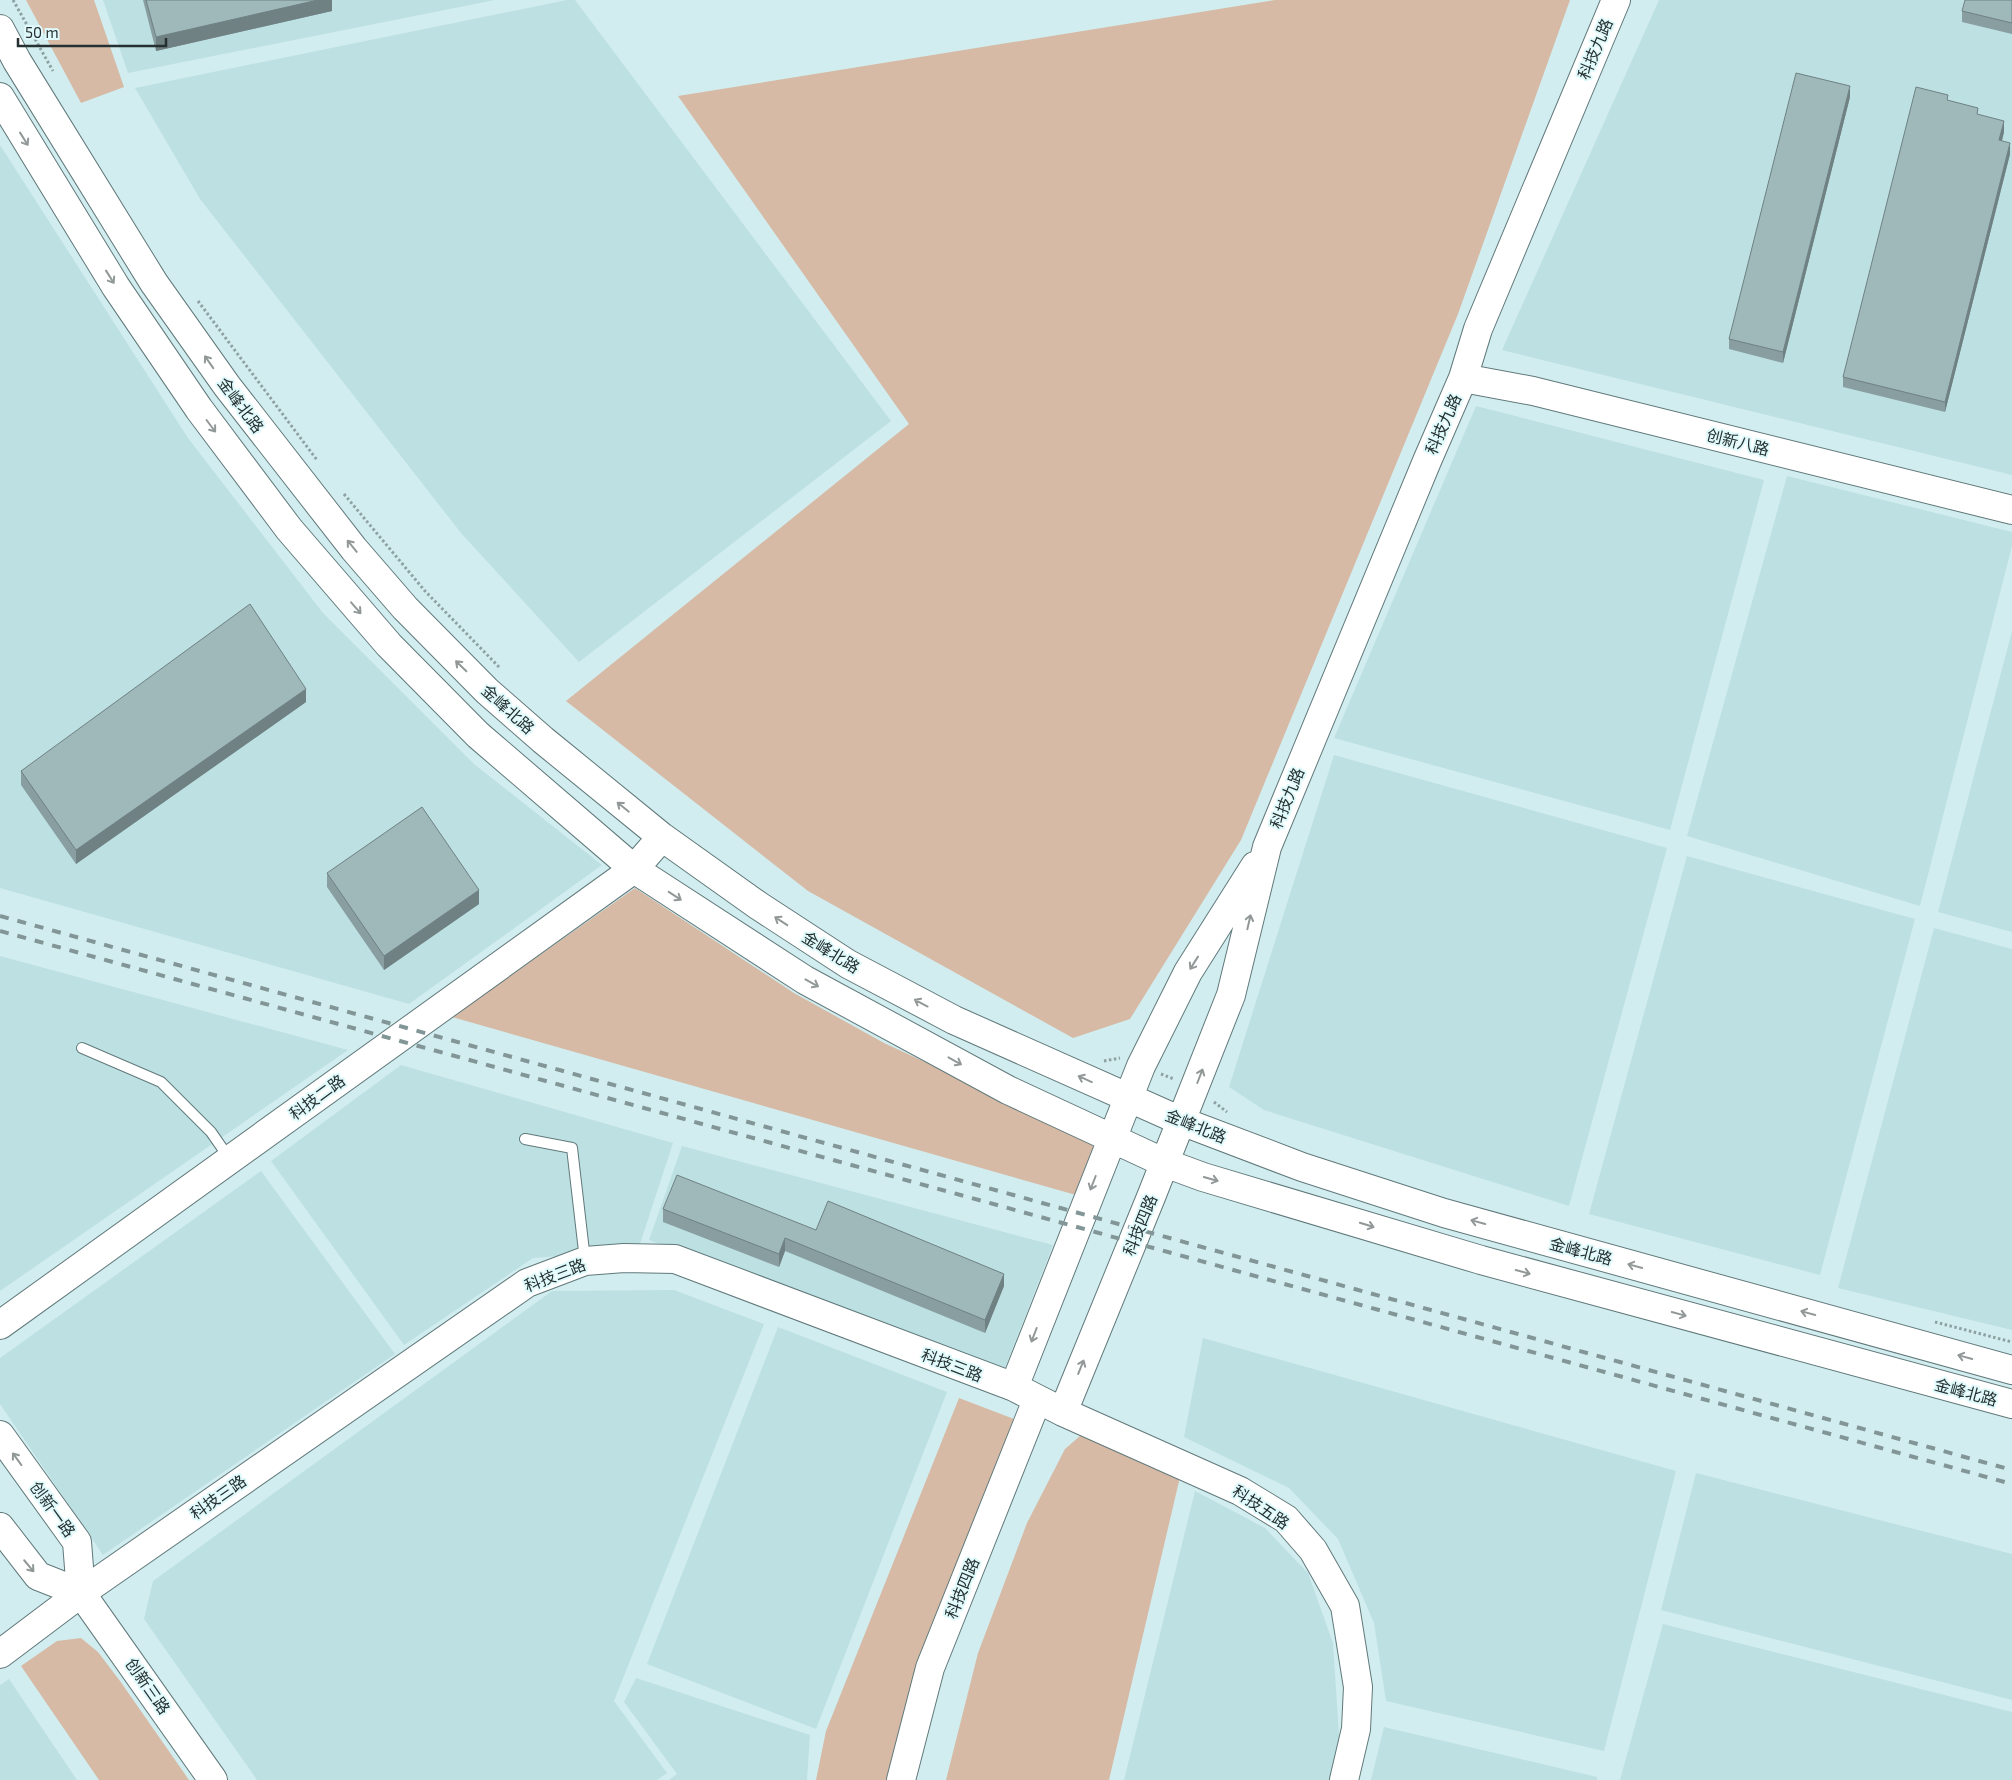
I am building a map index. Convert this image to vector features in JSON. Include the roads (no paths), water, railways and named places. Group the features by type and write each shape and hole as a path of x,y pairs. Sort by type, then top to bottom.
{"street":[{"name":"科技九路","path":"1181,1121 1232,996 1267,848 1426,461 1463,378 1478,329 1616,0"},
{"name":"金峰北路","path":"0,29 8,66 154,283 227,386 354,549 405,608 487,691 542,740 662,837 759,906 848,964 954,1020 1181,1121 1302,1167 1444,1213 2012,1370"},
{"name":"金峰北路","path":"0,97 116,287 199,409 289,530 389,645 478,736 634,869 805,980 1008,1090 1165,1163 1203,1177 1481,1260 2012,1404"},
{"name":"创新八路","path":"1463,378 1533,391 2012,510"},
{"name":"科技二路","path":"0,1325 634,869 662,837"},
{"name":"科技九路","path":"1129,1098 1141,1066 1188,972 1267,848"},
{"name":"科技四路","path":"901,1780 930,1668 1111,1138 1129,1098"},
{"name":"科技四路","path":"1062,1412 1181,1121"},
{"name":"科技三路","path":"0,1654 81,1593 527,1283 585,1261 624,1258 675,1259 1025,1394"},
{"name":"科技五路","path":"1025,1394 1240,1491 1286,1519 1313,1550 1345,1606 1357,1678 1356,1729 1344,1780"},
{"name":"创新一路","path":"0,1435 77,1542 81,1593"},
{"path":"0,1527 38,1576 81,1593"},
{"name":"创新三路","path":"81,1593 213,1780"}],"lane":[{"path":"82,1048 161,1082 211,1132 230,1160"},
{"path":"525,1139 572,1148 585,1261"}],"railway":[{"path":"0,916 2012,1470"},
{"path":"0,931 2012,1484"}]}
